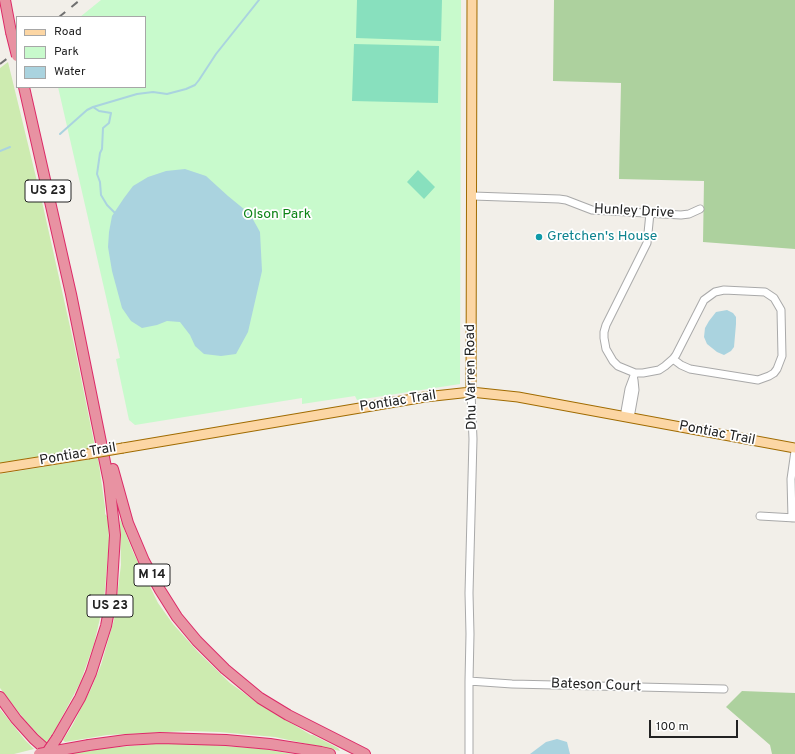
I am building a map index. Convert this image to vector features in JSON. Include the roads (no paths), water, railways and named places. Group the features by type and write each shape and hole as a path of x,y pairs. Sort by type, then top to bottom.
{"highway":[{"path":"4,0 16,52"},
{"name":"US 23","path":"24,88 72,294 109,482 113,506 115,535 111,600 106,626 91,673 80,698 46,754"},
{"name":"M 14","path":"72,294 94,378 115,478 128,523 144,561 173,610 197,641 214,659 255,694 288,715 365,754"},
{"path":"0,697 29,734 51,754"},
{"path":"39,754 88,744 160,738 226,740 277,745 330,754"}],"main road":[{"name":"Dhu Varren Road","path":"471,392 472,0"},
{"name":"Pontiac Trail","path":"0,468 437,395 471,392 518,397 795,448"}],"street":[{"name":"Hunley Drive","path":"472,196 559,199 592,210 681,215 700,210"},
{"path":"650,213 647,243 606,325 604,332 606,349 613,361 618,366 634,376 659,370 673,359 701,304 709,295 715,292 724,290 765,292 774,298 779,304 782,315 782,356 777,369 769,376 758,380 752,380 686,367 673,359"},
{"path":"627,417 629,388 634,376"},
{"name":"Dhu Varren Road","path":"469,754 469,593 473,438 471,392"},
{"path":"760,516 794,518 791,479 795,451"},
{"name":"Bateson Court","path":"468,681 512,684 724,689"}],"water":[{"path":"185,169 206,176 250,214 260,232 262,271 248,332 236,354 221,356 204,354 195,346 190,335 180,322 167,321 142,328 131,321 122,308 112,271 108,247 112,216 133,186 148,177 166,171"},
{"path":"727,310 733,313 736,317 736,324 734,347 731,351 724,355 717,352 707,344 704,337 705,328 716,312"},
{"path":"557,739 567,742 570,754 530,754 546,742"}],"waterway":[{"path":"60,134 87,110 93,107 137,94 153,92 167,94 195,85 216,54 259,0"},
{"path":"93,107 99,111 111,113 109,123 103,128 102,149 97,174 100,182 101,195 107,205 115,213"},
{"path":"0,151 10,147"}],"railway":[{"path":"60,16 80,0"},
{"path":"0,64 16,52"}],"place":[{"name":"Gretchen's House","path":"539,237"}],"park label":[{"name":"Olson Park","path":"277,215"}]}
